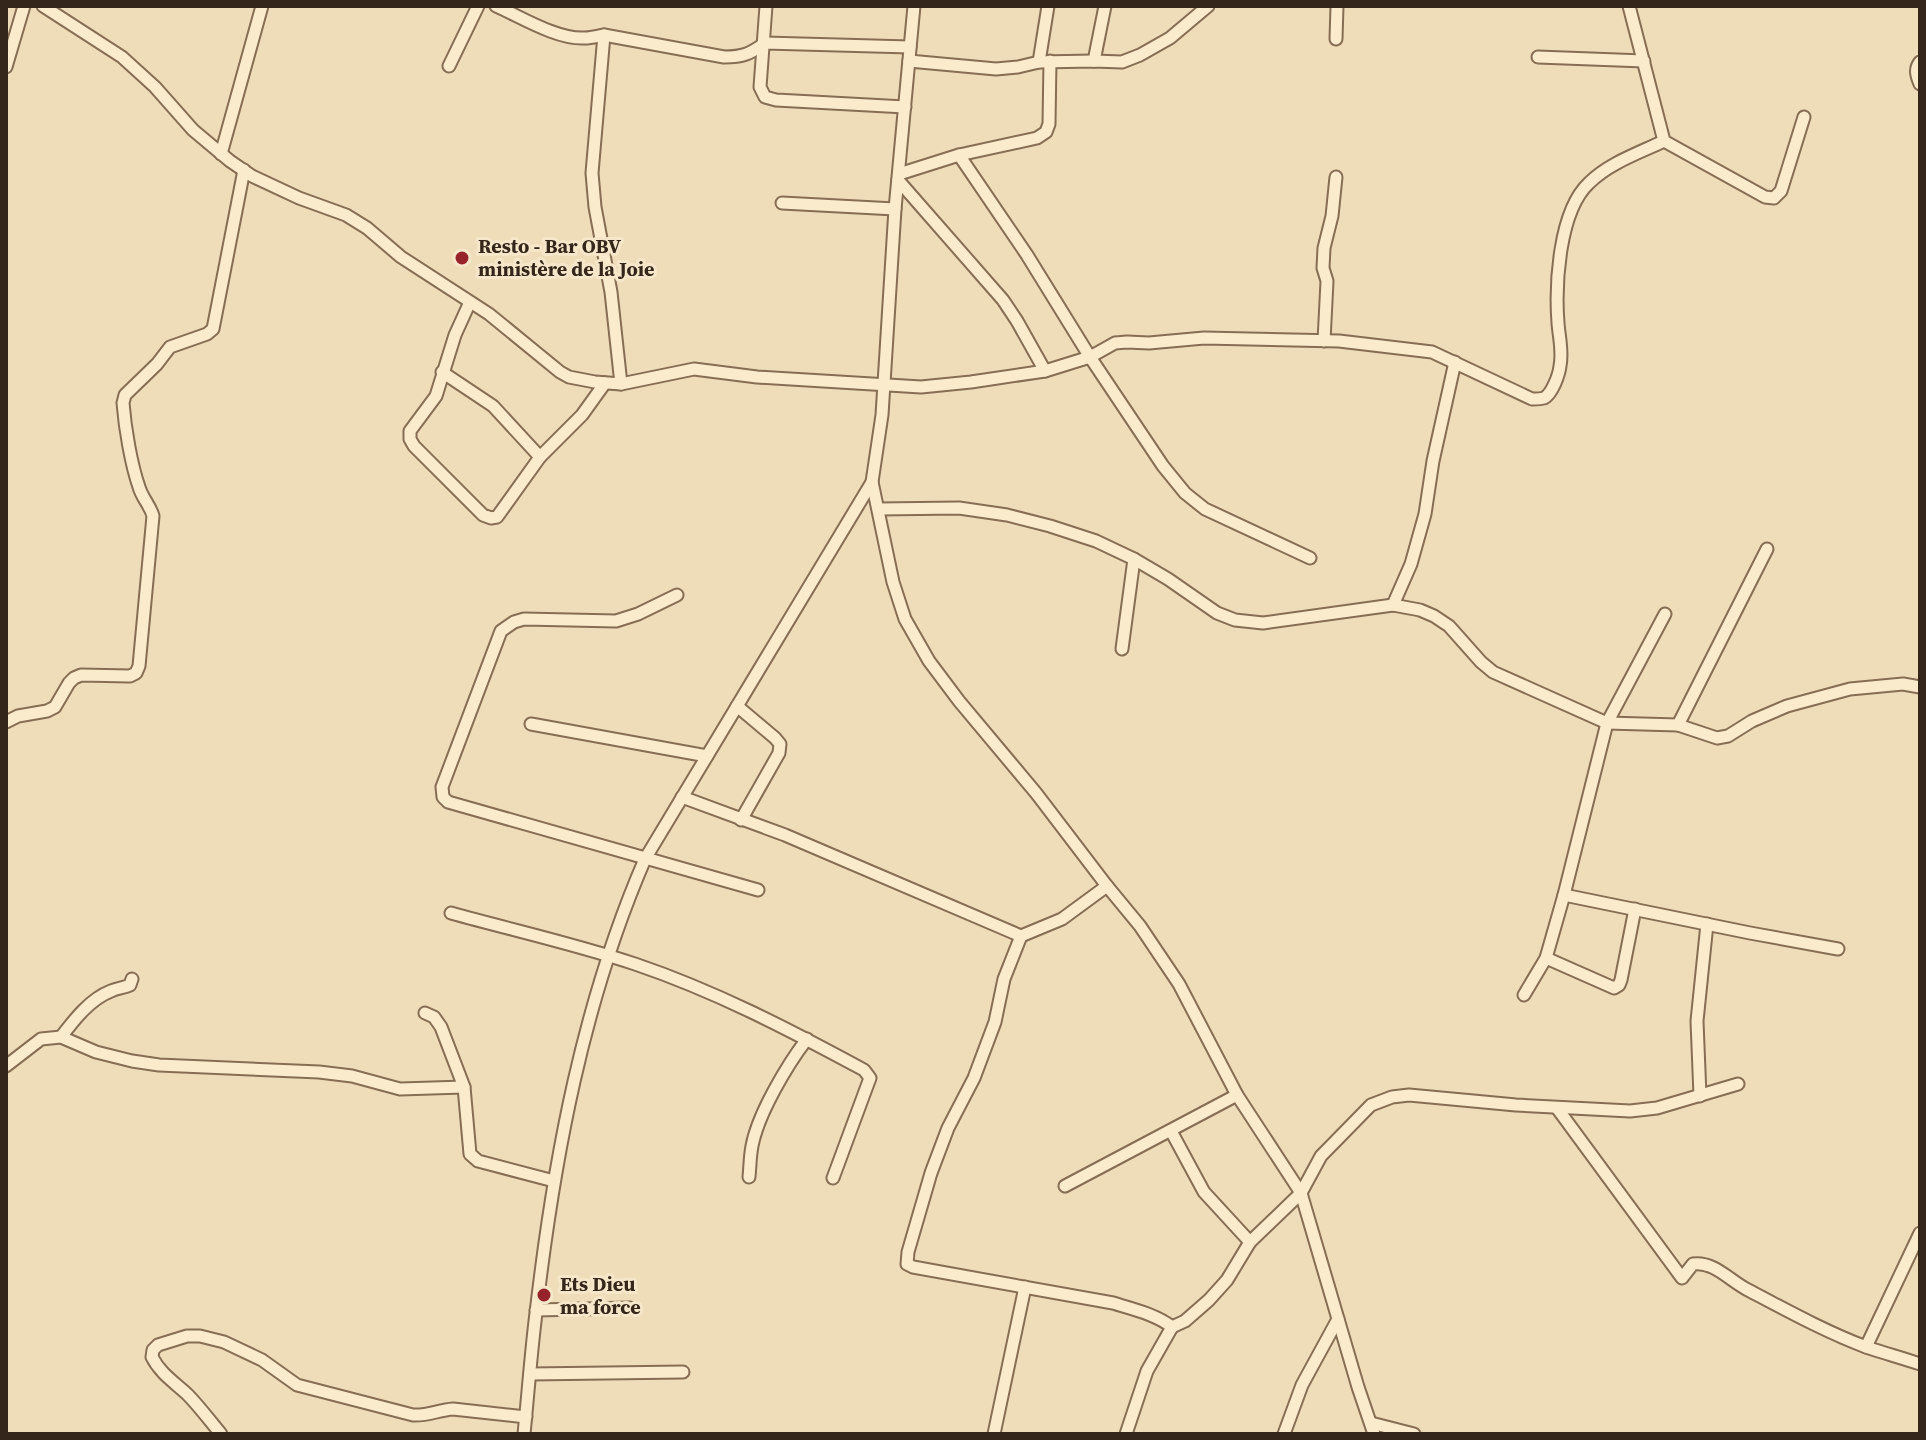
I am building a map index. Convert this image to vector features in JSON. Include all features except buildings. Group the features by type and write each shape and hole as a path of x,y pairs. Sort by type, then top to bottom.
{"street":[{"path":"6,67 24,6"},
{"path":"43,6 122,57 155,87 193,130 244,170 299,198 346,215 367,228 401,257 489,314 560,372 569,377 605,383 621,384 694,369 757,377 921,387 1045,371 1090,357 1115,343 1204,338 1367,343 1432,352 1532,399 1542,399 1547,396 1561,365 1558,267 1573,208 1587,184 1611,166 1664,141"},
{"path":"221,154 262,6"},
{"path":"449,66 478,6"},
{"path":"496,6 567,36 585,38 604,35 724,57 750,54 765,43 910,47"},
{"path":"766,6 760,87 765,97 905,107"},
{"path":"524,1434 536,1310 554,1181 573,1085 608,956 625,907 645,859 872,482 882,415 895,209 914,6"},
{"path":"898,177 959,155 1037,138 1046,132 1049,124 1044,62 1048,6"},
{"path":"1094,61 1105,6"},
{"path":"909,61 996,69 1044,62 1122,62 1170,38 1208,6"},
{"path":"1336,39 1337,6"},
{"path":"1629,6 1664,141 1765,197 1774,198 1781,191 1804,117"},
{"path":"604,35 592,173 611,292 621,384"},
{"path":"1538,57 1644,61"},
{"path":"1920,62 1916,75 1920,84"},
{"path":"959,155 1027,255 1090,357 1163,466 1185,493 1205,509 1310,558"},
{"path":"6,722 55,707 69,683 81,675 130,676 136,673 153,516 137,483 123,403 125,395 170,347 213,329 244,170"},
{"path":"898,177 1003,300 1045,371"},
{"path":"1324,341 1327,281 1323,268 1324,248 1332,216 1336,177"},
{"path":"782,203 895,209"},
{"path":"470,302 455,335 436,396 410,431 410,439 483,515 497,517 540,457 582,415 605,383"},
{"path":"1393,605 1411,564 1425,514 1433,461 1455,362"},
{"path":"442,372 493,406 540,457"},
{"path":"872,482 893,582 905,619 929,661 959,701 1140,926 1179,984 1237,1095 1301,1193 1373,1428 1414,1434"},
{"path":"879,509 959,508 1007,515 1050,526 1096,541 1134,559 1217,613 1235,620 1263,623 1393,605 1420,610 1449,626 1493,672 1607,723 1678,725 1717,738 1728,736 1752,721 1787,706 1850,689 1903,684 1920,687"},
{"path":"1678,725 1767,549"},
{"path":"1122,649 1134,559"},
{"path":"677,595 627,619 524,619 501,631 442,787 443,797 448,802 758,890"},
{"path":"1524,995 1546,958 1607,723 1665,614"},
{"path":"737,706 780,744 779,753 741,820"},
{"path":"531,724 707,756"},
{"path":"682,797 785,835 1021,936 1062,919 1107,886"},
{"path":"1564,895 1838,949"},
{"path":"1546,958 1614,988 1621,980 1635,909"},
{"path":"451,913 608,956 682,982 807,1039 864,1070 870,1078 833,1178"},
{"path":"1700,1096 1697,1021 1707,924"},
{"path":"1021,936 1004,979 995,1022 974,1078 948,1128 931,1173 907,1264 1113,1303 1142,1312 1172,1327"},
{"path":"61,1037 91,1003 114,989 130,985 132,979"},
{"path":"425,1013 434,1017 441,1027 464,1087 470,1154 478,1161 554,1181"},
{"path":"6,1066 41,1039 61,1037 96,1052 159,1065 319,1072 352,1076 400,1089 464,1087"},
{"path":"749,1177 752,1144 765,1109 795,1054 807,1039"},
{"path":"1126,1434 1147,1371 1172,1327 1185,1321 1227,1280 1250,1242 1301,1193 1321,1156 1371,1105 1409,1095 1630,1111 1646,1110 1738,1084"},
{"path":"1065,1186 1237,1095"},
{"path":"1557,1108 1682,1278 1693,1264 1703,1262 1750,1292 1866,1347 1920,1364"},
{"path":"1171,1131 1204,1192 1250,1242"},
{"path":"1866,1347 1920,1233"},
{"path":"994,1434 1025,1287"},
{"path":"536,1310 630,1308"},
{"path":"1284,1434 1302,1385 1338,1319"},
{"path":"221,1434 186,1393 157,1366 152,1357 158,1345 187,1336 224,1342 262,1360 297,1385 413,1415 424,1416 453,1409 526,1417"},
{"path":"530,1374 683,1372"}],"place":[{"name":"Resto - Bar OBV ministère de la Joie","path":"462,258"},
{"name":"Ets Dieu ma force","path":"544,1295"}]}
